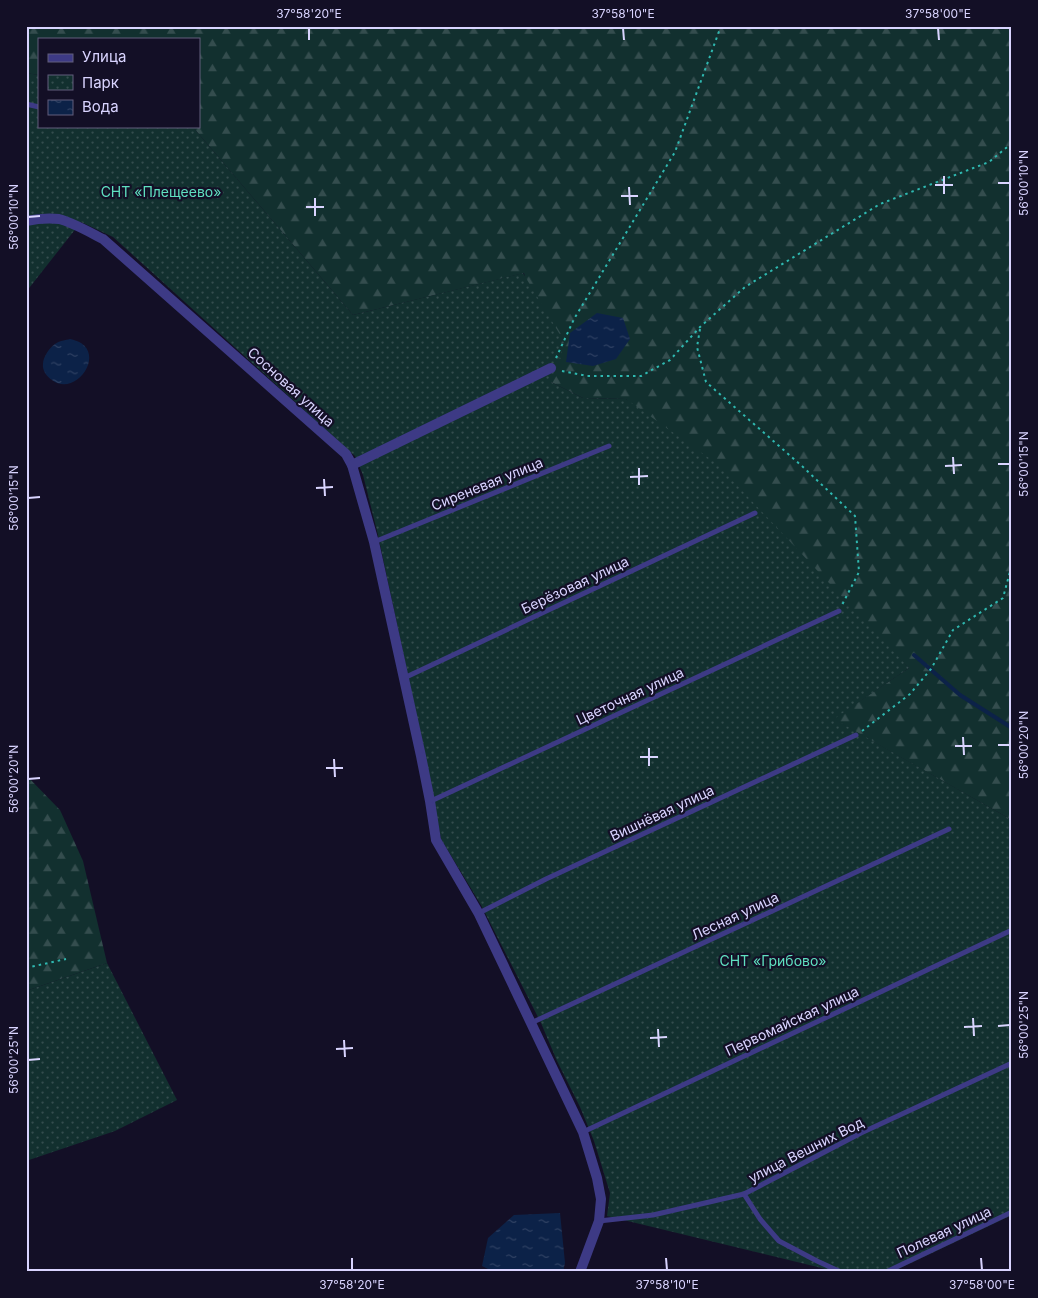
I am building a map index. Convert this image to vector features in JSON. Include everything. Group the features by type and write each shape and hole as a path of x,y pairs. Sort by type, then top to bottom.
{"street":[{"name":"Сосновая улица","path":"26,221 59,219 103,239 346,454 352,465"},
{"path":"551,368 352,465 374,542 430,802 436,840 479,914 583,1132 597,1178 601,1199 599,1221 580,1272"}],"lane":[{"name":"Сиреневая улица","path":"374,542 609,446"},
{"name":"Берёзовая улица","path":"404,678 755,513"},
{"name":"Цветочная улица","path":"430,802 839,611"},
{"name":"Вишнёвая улица","path":"479,914 546,879 856,735"},
{"name":"Лесная улица","path":"531,1023 949,829"},
{"name":"Первомайская улица","path":"583,1132 1012,930"},
{"name":"улица Вешних Вод","path":"599,1221 653,1215 744,1194 861,1133 1012,1063"},
{"path":"744,1194 760,1219 779,1241 841,1272"},
{"name":"Полевая улица","path":"886,1272 1012,1212"}],"path":[{"path":"721,26 675,152 574,319 551,368 587,376 642,376 670,360 700,327 745,287 880,204 989,162 1012,143"},
{"path":"700,327 697,347 706,382 803,467 855,516 860,572 839,611"},
{"path":"856,735 910,694 930,669 953,630 1003,598 1012,564"},
{"path":"26,968 66,959"}],"green space":[{"path":"26,26 1012,26 1012,820 833,719 909,668 626,399 583,398 551,382 524,273 353,315 194,128 200,128 200,38 38,38 38,75 26,73"},
{"name":"СНТ «Грибово»","path":"26,73 38,75 38,128 194,128 353,315 523,273 565,343 551,382 583,398 626,399 716,463 909,668 834,719 1012,820 1012,1215 892,1272 838,1272 607,1216 610,1193 594,1141 580,1107 541,1023 481,905 441,839 378,535 363,475 355,456 113,237 81,222 26,292"},
{"path":"26,775 60,810 83,861 107,963 26,991"},
{"path":"107,963 177,1100 115,1131 26,1161 26,991"}],"water":[{"path":"597,313 623,318 630,339 616,359 593,366 566,362 570,333"},
{"path":"70,339 81,343 87,350 88,366 77,380 69,384 61,384 52,380 47,375 43,369 43,361 53,345"},
{"path":"560,1213 565,1263 563,1272 494,1272 482,1266 488,1238 514,1215"}],"waterway":[{"path":"914,655 960,695 1012,728"}],"park label":[{"name":"СНТ «Плещеево»","path":"161,192"}]}
